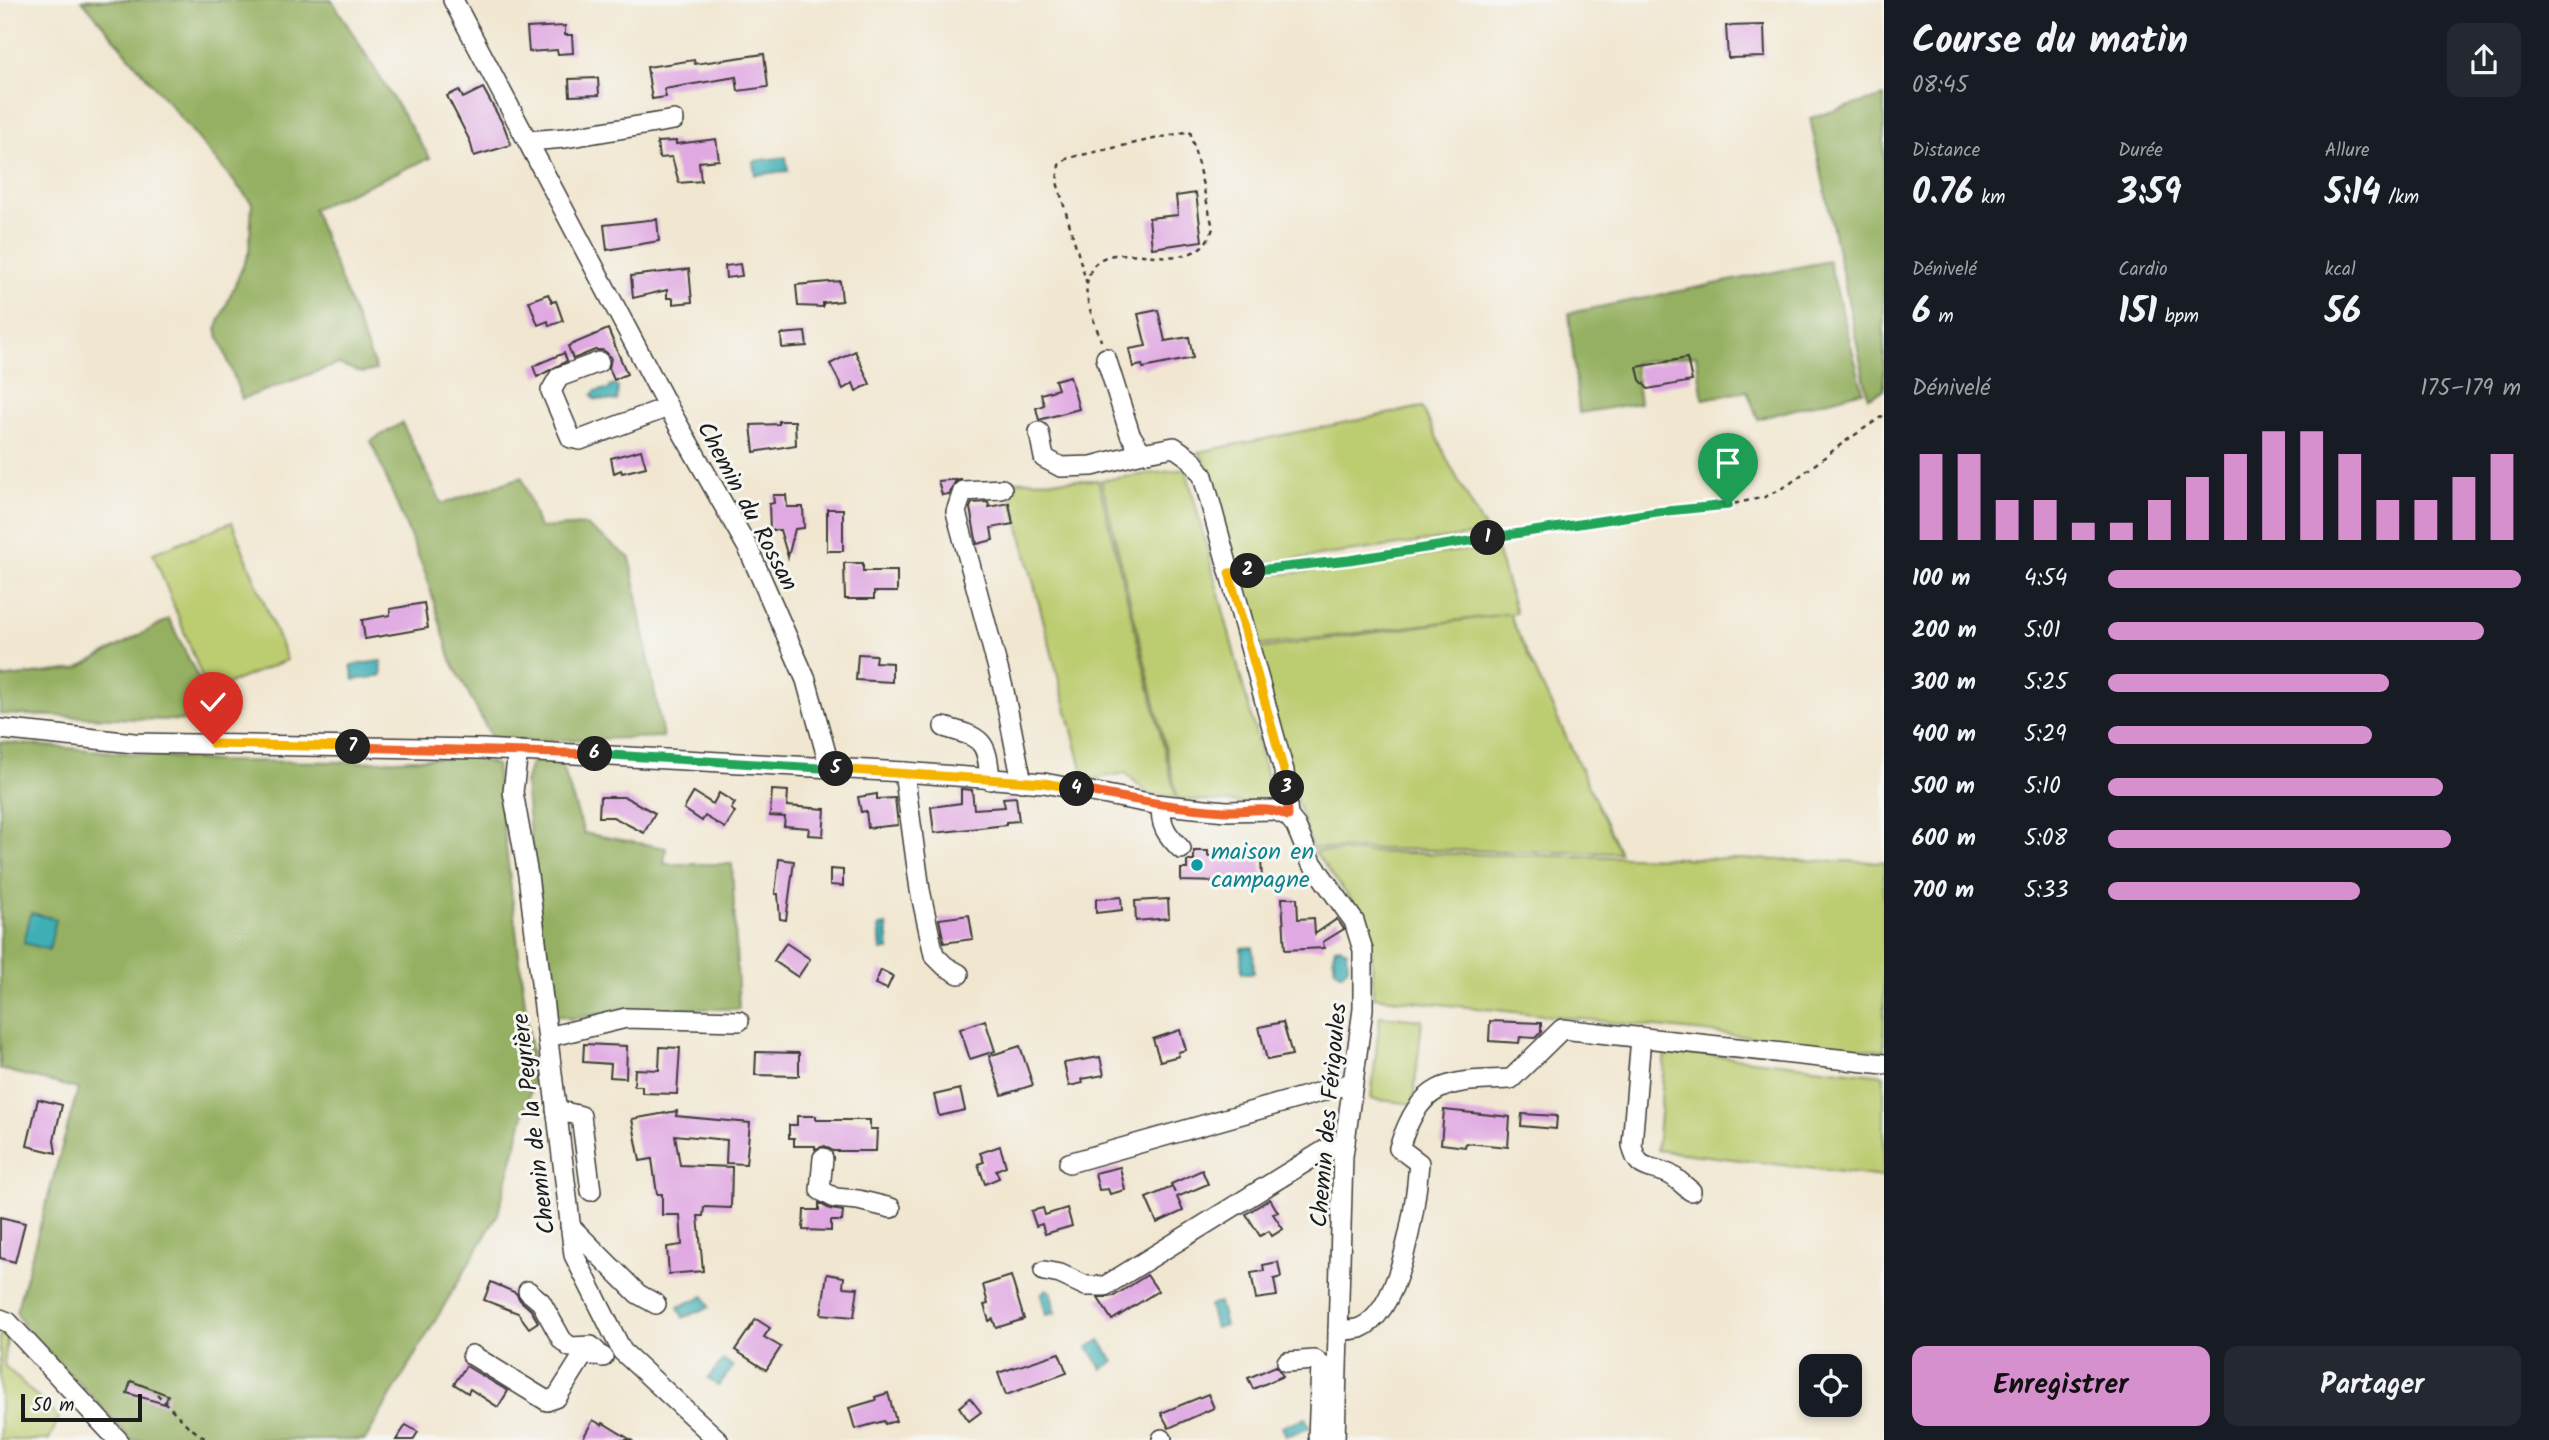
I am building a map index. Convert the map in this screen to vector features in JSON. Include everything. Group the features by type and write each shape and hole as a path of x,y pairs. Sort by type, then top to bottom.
{"street":[{"name":"Chemin du Rossan","path":"453,0 667,407 748,548 806,680 830,768"},
{"path":"528,141 565,138 674,120"},
{"path":"1039,432 1044,458 1061,467 1092,466 1142,453 1130,434 1106,358"},
{"path":"599,362 559,377 551,391 571,438 580,440 667,407"},
{"name":"Chemin des Férigoules","path":"1142,453 1174,447 1191,459 1203,476 1284,771 1288,816 1296,826 1310,860 1354,921 1363,950 1363,1009 1345,1143 1338,1330 1324,1438"},
{"path":"1002,489 963,491 956,512 1004,691 1022,782"},
{"path":"944,727 974,736 986,749 989,780"},
{"path":"0,729 134,743 518,751 904,772 1044,783 1162,805 1226,811 1273,810 1288,816"},
{"name":"Chemin de la Peyrière","path":"518,751 513,792 528,875 574,1255 622,1351 718,1440"},
{"path":"904,772 920,890 934,955 945,967 960,974"},
{"path":"1162,805 1160,819 1167,835 1181,849"},
{"path":"548,1037 626,1018 739,1020"},
{"path":"1338,1330 1361,1328 1377,1313 1393,1288 1416,1205 1419,1163 1399,1149 1406,1127 1432,1090 1459,1081 1511,1079 1562,1029 1884,1064"},
{"path":"1641,1037 1632,1145 1635,1158 1642,1166 1671,1175 1691,1192"},
{"path":"1069,1163 1352,1083"},
{"path":"556,1110 581,1116 591,1191"},
{"path":"1044,1270 1086,1286 1105,1286 1325,1150 1345,1143"},
{"path":"823,1158 820,1190 835,1198 891,1208"},
{"path":"570,1226 638,1294 656,1304"},
{"path":"472,1355 547,1401 557,1397 584,1354 603,1357 591,1346 570,1347 562,1340 541,1302 528,1291"},
{"path":"0,1319 8,1322 118,1440"},
{"path":"1287,1362 1315,1360 1321,1366 1324,1438"}],"path":[{"path":"1087,284 1092,268 1101,259 1117,252 1149,258 1193,254 1209,241 1213,228 1190,131 1068,158 1059,165 1057,182 1106,358"},
{"path":"1229,573 1349,560 1657,512 1728,505 1765,497 1788,485 1884,415"},
{"path":"157,1394 188,1426 207,1440"}],"green space":[{"path":"82,0 332,0 430,158 313,209 376,370 362,373 338,364 242,399 216,329 249,252 252,203"},
{"path":"1884,96 1884,390 1868,397 1810,118"},
{"path":"1829,261 1863,391 1758,419 1747,391 1703,399 1696,355 1634,363 1640,403 1579,413 1569,313"},
{"path":"1422,407 1487,533 1245,566 1234,563 1208,468 1199,452"},
{"path":"402,423 442,504 522,477 539,528 586,525 630,558 663,737 494,742 451,660 426,575 371,441"},
{"path":"1186,469 1272,796 1259,804 1178,799 1101,480"},
{"path":"1098,480 1176,797 1148,794 1126,773 1085,780 1007,481"},
{"path":"232,522 287,660 208,692 153,553"},
{"path":"1496,546 1516,613 1509,614 1620,853 1312,848 1257,649 1507,614 1256,646 1242,585 1249,576 1295,573"},
{"path":"169,619 220,722 0,714 0,678 76,669"},
{"path":"0,742 215,761 360,762 471,756 496,765 534,1077 498,1214 365,1440 132,1440 28,1333 16,1312 78,1089 0,1069"},
{"path":"531,762 561,762 584,833 666,848 664,864 732,864 739,1009 628,1009 572,1019 549,1013 525,784"},
{"path":"1314,851 1884,862 1884,1051 1373,997 1372,954 1360,912"},
{"path":"1380,1016 1422,1020 1413,1104 1371,1099"},
{"path":"1665,1050 1884,1075 1884,1177 1657,1150"},
{"path":"0,1330 8,1331 4,1365 59,1418 49,1440 0,1440"}],"water":[{"path":"786,157 788,171 755,175 753,161"},
{"path":"611,385 618,386 617,401 594,399 592,395 595,391 609,389"},
{"path":"381,661 382,676 354,680 351,665"},
{"path":"31,913 56,919 49,950 24,943"},
{"path":"887,925 889,950 881,950 879,926"},
{"path":"1340,946 1347,951 1348,967 1342,974 1335,969 1333,955 1335,948"},
{"path":"1253,947 1254,973 1242,973 1241,948"},
{"path":"1046,1289 1051,1292 1055,1313 1046,1315 1041,1294"},
{"path":"704,1296 709,1307 683,1318 678,1307"},
{"path":"1219,1303 1225,1325 1215,1328 1209,1306"},
{"path":"1100,1340 1114,1362 1102,1369 1088,1347"},
{"path":"723,1360 733,1367 718,1386 708,1378"},
{"path":"1306,1418 1310,1428 1286,1436 1282,1426"}],"building":[{"path":"1764,25 1765,57 1728,58 1726,26"},
{"path":"565,26 565,35 572,35 573,53 558,54 557,50 529,52 527,28"},
{"path":"764,54 768,87 738,91 736,77 664,89 666,97 652,99 647,67 694,60 695,64"},
{"path":"598,78 599,95 570,96 569,79"},
{"path":"483,88 511,145 474,156 470,141 447,96 459,90 463,98"},
{"path":"716,139 719,160 699,162 701,181 679,183 672,157 659,158 657,142 676,141 676,144"},
{"path":"1196,193 1202,241 1152,248 1149,218 1178,215 1176,196"},
{"path":"657,219 659,241 607,250 604,225"},
{"path":"740,264 742,276 726,278 725,266"},
{"path":"689,269 692,302 673,304 673,298 667,298 667,290 633,298 631,276"},
{"path":"840,281 842,301 823,303 823,307 798,306 796,285"},
{"path":"548,294 552,302 556,301 563,321 549,326 548,321 538,325 529,301"},
{"path":"1158,310 1165,341 1189,337 1193,358 1143,368 1142,365 1133,367 1129,349 1146,346 1138,314"},
{"path":"608,329 627,374 614,380 609,368 611,358 606,352 595,350 573,359 568,346"},
{"path":"805,332 807,346 782,348 781,334"},
{"path":"855,351 870,384 856,391 853,383 843,389 830,364"},
{"path":"564,353 567,361 537,377 533,366"},
{"path":"1687,358 1692,381 1648,389 1640,380 1637,367"},
{"path":"1070,376 1079,409 1039,420 1036,408 1044,405 1041,394 1058,389 1055,380"},
{"path":"779,421 795,421 796,445 754,452 751,425 779,424"},
{"path":"641,450 646,467 614,473 611,458"},
{"path":"962,479 955,482 949,494 942,495 938,481"},
{"path":"773,495 786,495 787,507 803,507 804,528 795,529 788,557 780,530 770,530 769,504 774,503"},
{"path":"988,502 989,507 1009,503 1013,524 991,528 993,540 977,544 970,508 972,503"},
{"path":"827,509 843,509 843,551 827,551"},
{"path":"844,563 863,563 863,571 897,571 897,592 874,592 874,599 845,599"},
{"path":"424,603 428,628 365,639 362,620 390,615 390,609"},
{"path":"858,654 876,655 875,662 892,663 892,682 856,680"},
{"path":"961,789 972,790 974,809 1005,807 1003,798 1016,797 1019,821 1006,822 1006,825 934,833 931,807 961,803"},
{"path":"772,790 788,791 787,806 825,809 823,836 808,835 809,828 784,826 785,817 770,816"},
{"path":"694,792 713,804 719,793 735,803 731,809 735,812 725,828 705,816 702,821 684,809"},
{"path":"877,794 877,799 895,798 898,825 868,828 866,811 861,812 858,797"},
{"path":"600,797 625,797 655,813 644,833 613,817 599,817"},
{"path":"1194,851 1208,851 1208,856 1261,855 1262,883 1181,881 1181,869 1187,869 1187,861 1194,861"},
{"path":"779,859 794,861 786,920 780,919 778,894 775,894"},
{"path":"830,869 843,870 843,886 830,885"},
{"path":"1121,897 1122,910 1096,913 1096,899"},
{"path":"1282,898 1297,898 1298,919 1314,918 1315,934 1337,919 1344,929 1323,942 1324,948 1285,950"},
{"path":"1168,899 1169,918 1136,921 1135,901"},
{"path":"969,915 973,939 944,943 939,919"},
{"path":"786,943 810,959 798,977 774,961"},
{"path":"881,970 893,976 887,989 875,984"},
{"path":"985,1020 995,1051 970,1059 960,1029"},
{"path":"1490,1021 1541,1023 1541,1032 1535,1038 1520,1037 1519,1043 1489,1041"},
{"path":"1283,1022 1292,1055 1267,1060 1259,1027"},
{"path":"1180,1030 1186,1050 1178,1052 1179,1056 1160,1061 1153,1039"},
{"path":"584,1044 627,1046 626,1078 610,1077 611,1064 583,1062"},
{"path":"1020,1046 1033,1085 1002,1095 989,1056"},
{"path":"660,1047 680,1048 677,1094 642,1093 642,1086 634,1086 635,1069 659,1070"},
{"path":"756,1052 799,1053 799,1076 755,1075"},
{"path":"1100,1057 1104,1075 1082,1079 1083,1083 1069,1086 1064,1063"},
{"path":"960,1089 965,1110 939,1116 934,1095"},
{"path":"38,1099 62,1105 54,1140 56,1153 27,1146"},
{"path":"1444,1110 1510,1117 1508,1147 1466,1143 1465,1147 1441,1144"},
{"path":"677,1111 676,1116 750,1123 746,1164 726,1163 727,1140 675,1135 680,1165 732,1167 731,1208 704,1207 703,1216 698,1216 703,1271 669,1274 667,1247 682,1245 680,1215 662,1215 662,1194 657,1194 652,1159 640,1161 632,1119"},
{"path":"1522,1114 1557,1116 1556,1129 1521,1126"},
{"path":"797,1116 816,1116 816,1120 870,1120 870,1129 877,1129 876,1151 833,1151 825,1146 815,1149 815,1146 794,1146 794,1138 789,1138 789,1125 797,1125"},
{"path":"1000,1146 1006,1166 996,1170 999,1178 985,1184 978,1164 984,1162 980,1153"},
{"path":"1120,1167 1125,1190 1110,1194 1108,1189 1099,1190 1095,1173"},
{"path":"1202,1170 1208,1184 1177,1197 1183,1211 1157,1223 1146,1198 1172,1187 1175,1193 1171,1184"},
{"path":"1270,1199 1278,1212 1273,1214 1283,1229 1272,1236 1269,1231 1260,1236 1246,1214"},
{"path":"819,1203 830,1209 843,1211 842,1221 831,1221 831,1231 803,1230 804,1210 819,1210"},
{"path":"1043,1208 1045,1215 1067,1208 1072,1226 1045,1234 1042,1224 1036,1226 1031,1211"},
{"path":"0,1217 25,1223 15,1262 0,1258"},
{"path":"1278,1262 1281,1277 1274,1279 1277,1296 1256,1299 1251,1273 1264,1271 1263,1265"},
{"path":"827,1274 844,1277 843,1287 858,1288 854,1317 821,1314"},
{"path":"1147,1275 1158,1291 1112,1320 1098,1298 1114,1296"},
{"path":"1011,1276 1024,1319 996,1328 993,1319 989,1321 984,1305 988,1304 983,1285"},
{"path":"491,1282 516,1293 538,1322 529,1328 518,1313 484,1300"},
{"path":"756,1319 770,1328 764,1337 781,1347 766,1370 735,1350"},
{"path":"1059,1353 1067,1373 1006,1395 998,1373"},
{"path":"466,1366 508,1391 498,1407 470,1389 468,1393 454,1384"},
{"path":"1276,1366 1283,1376 1253,1389 1248,1378"},
{"path":"131,1381 168,1395 165,1404 127,1393"},
{"path":"888,1393 896,1421 885,1424 884,1421 855,1429 849,1408 876,1400 875,1397"},
{"path":"1208,1394 1214,1408 1169,1428 1161,1413"},
{"path":"970,1398 981,1412 969,1421 959,1407"},
{"path":"593,1420 602,1425 603,1423 631,1440 582,1440"},
{"path":"406,1425 418,1432 413,1440 396,1440"}],"place":[{"name":"maison en campagne","path":"1197,865"}],"route":[{"path":"213,744 483,749 904,772 1044,783 1153,804 1226,811 1273,810 1288,816 1284,771 1229,573 1349,560 1657,512 1728,505"}]}
